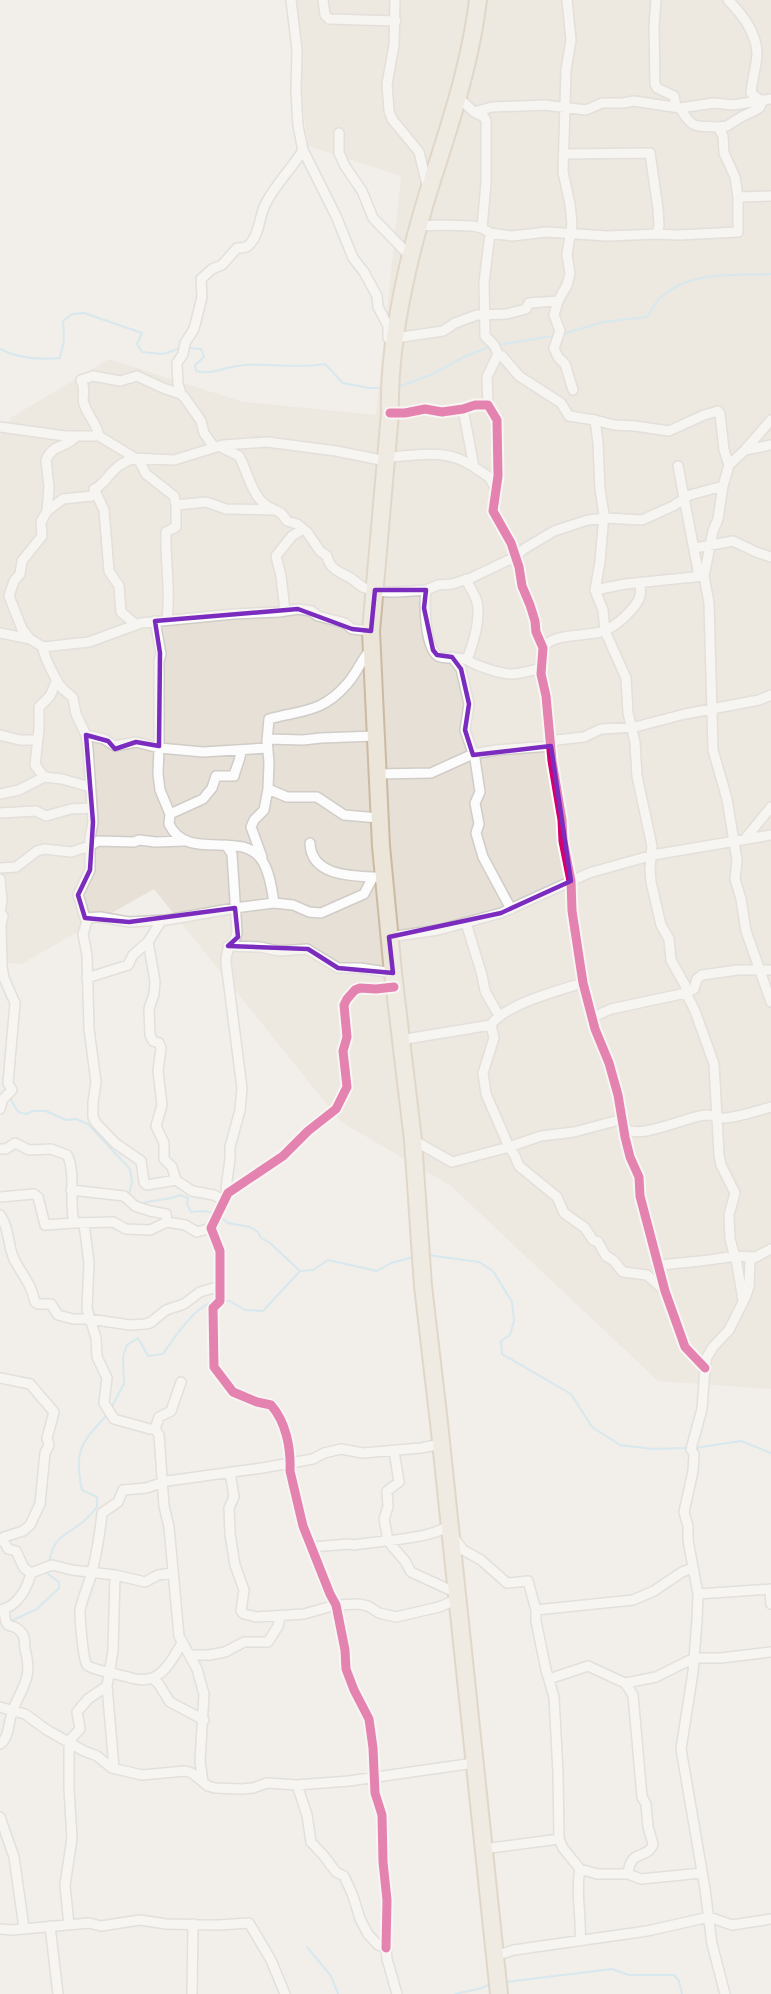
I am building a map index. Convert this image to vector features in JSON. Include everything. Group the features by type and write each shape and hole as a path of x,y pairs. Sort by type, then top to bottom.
{"highway":[{"path":"478,0 471,46 459,98 419,226 394,346 372,639 378,774 378,877 390,937 413,1140 423,1286 499,1994"}],"street":[{"path":"291,0 297,50 298,126 303,150 336,216 356,263 364,272 377,296 378,307 388,326 388,345 394,346 443,331 457,322 484,315 507,314 526,309 529,303 558,301"},
{"path":"323,0 324,13 329,19 396,21"},
{"path":"395,0 394,50 387,84 389,111 392,119 419,152 422,173 429,192"},
{"path":"567,0 572,40 566,70 564,181 570,204 571,233 567,254 570,272 569,280 558,301 554,315 560,331 554,348 558,357 565,364 573,390"},
{"path":"656,0 655,84 657,88 674,96 678,107 689,123 696,127 728,126 760,107 765,100"},
{"path":"728,0 739,11 755,41 757,56 751,93 765,100"},
{"path":"459,98 486,121 485,336 494,345 498,354 519,376 561,403 569,416 614,425 625,424 669,431 718,411 724,450 729,465"},
{"path":"474,112 492,107 544,105 586,110 602,103 634,101 678,107 714,102 733,105 765,100"},
{"path":"419,226 452,225 512,236 547,231 607,236 738,232 738,197 735,177 724,153 723,136 718,127"},
{"path":"339,133 339,153 362,191 373,218 405,251 412,254"},
{"path":"303,150 266,203 259,228 250,245 237,248 222,265 212,269 202,278 202,297 194,329 177,363 178,384 181,394 201,421 204,433 216,447 239,456 256,494 266,506 281,513 287,521 297,524 310,535 320,551 325,554 327,562 336,570 363,587 375,590 426,590 466,579 515,557 554,531 588,520 620,518 642,520 673,506 685,497 723,486"},
{"path":"564,154 637,151 650,153 659,218 657,234"},
{"path":"738,197 771,196"},
{"path":"498,354 487,377 488,405 497,420 498,476 493,511 508,535 522,586 535,621 536,632 543,648"},
{"path":"99,436 82,399 85,390 81,380 84,378 93,376 120,381 137,376 181,394"},
{"path":"390,405 405,413 425,409 442,412 463,410 475,405 488,405"},
{"path":"463,410 474,467"},
{"path":"595,420 600,489 604,507 600,562 595,590 604,615 605,631 626,678 631,727 635,742 637,776 651,837 653,855 650,869 651,882 661,925 669,939 671,960 686,987 686,993 714,1064 721,1165 735,1192 729,1215 730,1239 743,1300"},
{"path":"702,576 718,519 729,465 771,420"},
{"path":"0,427 75,436 99,436 135,458 140,462 146,474 174,495 176,527 166,532 167,571 170,582 167,620"},
{"path":"30,639 21,627 9,593 20,574 22,561 42,536 41,522 47,511 49,487 45,460 55,447 69,443 75,436"},
{"path":"47,511 63,499 90,498 94,489 123,462 135,458 174,460 238,442 275,443 386,459 431,454 453,456 462,459 489,477 496,489"},
{"path":"745,450 771,445"},
{"path":"678,466 709,603 713,750 727,800 737,860 735,879 746,931 771,1002"},
{"path":"94,489 104,510 109,571 119,586 121,612 135,624"},
{"path":"176,505 206,502 226,509 275,510"},
{"path":"285,611 282,578 276,556 292,536 303,529"},
{"path":"695,548 733,541 771,557"},
{"path":"595,590 640,582 702,576"},
{"path":"466,579 477,602 477,626 467,660"},
{"path":"640,582 641,595 620,621 605,631 548,642 543,648 540,669 546,696 550,746 571,881 572,911 583,983 595,1029 611,1072 630,1157 639,1177 640,1196 657,1266 685,1347 705,1368"},
{"path":"426,590 424,608 429,635 438,656 460,657 506,673 515,674 540,669"},
{"path":"0,633 30,639 43,647 89,642 135,624 155,621 298,609 345,623 372,639 347,684 322,705 312,710 268,720 268,789 264,810 256,817 251,827 272,886 274,903"},
{"path":"155,621 161,654 159,661 160,790 170,814 170,826 176,835 184,840"},
{"path":"43,647 43,653 57,680 64,691 73,698 76,714 86,735 93,822 90,870 78,895 87,923 83,934 87,955 89,1029 96,1082 93,1102 94,1120 115,1143 141,1161 144,1182 147,1185 176,1180"},
{"path":"452,657 461,669 470,704 465,730 473,754 480,792 475,803 479,824 476,832 483,857 511,909"},
{"path":"44,777 35,765 39,706 50,696 57,680"},
{"path":"378,774 431,773 473,754 550,746 556,740 584,737 601,729 631,727 759,700 771,695"},
{"path":"0,735 20,740 38,740"},
{"path":"86,735 104,739 118,747 136,742 159,748 203,752 241,750 268,744 321,738 375,736"},
{"path":"170,814 202,799 212,788 216,776 234,776 241,750"},
{"path":"0,794 19,790 44,777 62,779 90,787"},
{"path":"268,789 287,797 317,797 344,815 379,818"},
{"path":"745,839 771,807"},
{"path":"0,813 33,811 46,816 71,809 92,808"},
{"path":"390,937 438,930 511,909 571,881 653,855 771,835"},
{"path":"0,868 16,867 40,850 71,852 100,841 134,842 139,840 156,842 184,840 214,846 242,846 255,853 263,862"},
{"path":"310,843 312,855 324,869 337,873 378,877"},
{"path":"0,1197 36,1195 39,1197 45,1225 113,1222 126,1229 150,1230 167,1222 185,1225 196,1233 211,1228 225,1197 230,1147 240,1110 242,1088 227,978 226,952 237,935 232,854 226,845"},
{"path":"233,864 242,846"},
{"path":"85,918 100,917 129,922 160,921 274,903 293,905 309,912 324,912 364,894 378,877"},
{"path":"0,879 2,901 0,912 3,916 0,947 4,978 14,996 15,1003 8,1083 12,1090 3,1099 0,1108"},
{"path":"87,978 128,965 133,955 148,942 160,921"},
{"path":"466,923 485,991 499,1016"},
{"path":"148,942 155,981 149,1009 150,1035 161,1048 158,1067 162,1105 156,1126 164,1143 164,1159 172,1167 176,1180 195,1193 225,1197 284,1156 308,1131 336,1109 347,1087 343,1051 347,1037 345,1002 352,992 360,988 376,989 394,980"},
{"path":"228,946 260,947 279,951 307,949 338,968 360,968 394,980"},
{"path":"593,1017 611,1010 686,993 693,989 697,984 697,979 702,975 738,970 771,970"},
{"path":"400,1040 491,1025 499,1016 545,994 583,983"},
{"path":"491,1025 494,1038 484,1065 486,1094 521,1169 556,1197 564,1213 585,1228 593,1240 598,1242 606,1256 625,1273 647,1275 665,1291"},
{"path":"624,1123 628,1131 634,1133 673,1125 705,1115 735,1116 771,1107"},
{"path":"413,1140 452,1162 541,1136 624,1123"},
{"path":"0,1149 6,1149 15,1143 29,1150 51,1149 65,1154 71,1164 70,1190 89,1263 87,1309 96,1338 98,1357 107,1378 104,1399 106,1409 118,1421 155,1429 159,1435 164,1506 169,1527 178,1630 203,1688 204,1720 200,1761 203,1782"},
{"path":"70,1190 124,1196 135,1206 166,1214 167,1222"},
{"path":"0,1215 6,1224 6,1236 11,1244 13,1257 29,1281 36,1303 51,1304 61,1316 130,1325 147,1324 166,1310 184,1304 200,1292 220,1286"},
{"path":"211,1228 220,1251 220,1300 213,1310 214,1367 233,1392 273,1406 283,1421 303,1526 336,1605 345,1650 345,1666 369,1719 376,1778 375,1793 382,1815 387,1900 387,1959 397,1994"},
{"path":"657,1266 735,1255 753,1257 771,1249"},
{"path":"725,1994 715,1959 681,1749 694,1658 698,1593 684,1512 693,1471 694,1454 691,1449 702,1409 705,1368 710,1352 729,1330 749,1287 749,1264 753,1257"},
{"path":"0,1378 30,1384 54,1412 47,1438 49,1445 45,1454 40,1504 30,1525 23,1531 2,1536 8,1549 17,1552 20,1561 31,1573"},
{"path":"155,1429 159,1417 171,1411 182,1382"},
{"path":"182,1643 170,1666 152,1678 137,1679 90,1667 83,1657 80,1612 92,1573 102,1513 118,1502 124,1489 146,1488 164,1483 313,1459 324,1453 341,1449 363,1453 394,1451 441,1443"},
{"path":"230,1472 234,1497 229,1508 230,1534 244,1590 242,1613 256,1617 279,1616 304,1614 336,1605 364,1605 379,1613 396,1617 440,1607 457,1595 411,1572 388,1540 384,1519 388,1507 387,1490 399,1481 394,1451"},
{"path":"311,1547 354,1545 450,1531 463,1550 480,1560 507,1582 528,1581 554,1697 559,1839 563,1848 580,1869 597,1874 628,1874 641,1879 702,1873"},
{"path":"0,1744 4,1741 12,1710 27,1681 30,1666 24,1636 18,1629 7,1626 2,1610 15,1604 31,1573 52,1565 145,1582 158,1575 173,1573"},
{"path":"536,1610 633,1600 654,1591 682,1572 693,1568"},
{"path":"114,1768 107,1686 115,1621 115,1575"},
{"path":"698,1593 771,1589 771,1604"},
{"path":"190,1655 225,1652 244,1641 268,1642 278,1626 279,1616"},
{"path":"549,1679 588,1666 625,1683 642,1681 657,1677 694,1658 721,1658 771,1652"},
{"path":"152,1678 172,1704 204,1720"},
{"path":"625,1683 633,1695 642,1797 653,1844 650,1851 635,1857 630,1864 628,1874"},
{"path":"69,1924 65,1886 72,1838 69,1742 80,1729 77,1712 88,1699 107,1686"},
{"path":"0,1707 28,1716 47,1730 97,1756 106,1765 142,1775 185,1771 215,1788 253,1788 267,1783 297,1785 376,1778 474,1763"},
{"path":"297,1785 307,1812 310,1842 336,1872 344,1876 368,1934 378,1945 386,1948"},
{"path":"0,1817 14,1857 24,1928"},
{"path":"483,1848 559,1839"},
{"path":"580,1869 577,1891 580,1941"},
{"path":"495,1956 514,1950 647,1931 709,1917 732,1925 771,1919"},
{"path":"0,1929 89,1923 101,1926 140,1920 193,1924 249,1923 271,1960 285,1994"},
{"path":"193,1924 194,1992"},
{"path":"50,1926 58,1994"}],"highlighted area":[{"path":"375,590 426,590 424,608 433,650 437,655 452,657 461,669 469,704 465,730 473,755 551,746 571,881 501,913 389,937 393,973 338,968 308,949 228,946 238,937 235,908 129,922 85,918 78,895 90,870 93,822 86,735 108,741 115,749 136,742 159,746 160,653 155,621 298,609 352,629 371,631"}],"shaded area":[{"path":"289,0 771,0 771,1389 658,1381 451,1186 341,1122 154,889 21,964 0,962 0,435 12,417 109,359 243,402 376,415 401,176 308,146"}],"waterway":[{"path":"562,334 604,322 647,317 658,300 684,283 712,276 771,274"},
{"path":"0,349 29,358 60,358 64,340 63,321 72,314 84,313 142,333 137,344 142,352 163,354 181,348"},
{"path":"497,345 554,336"},
{"path":"398,387 433,374 462,358 491,346"},
{"path":"187,348 201,349 204,357 195,365 196,371 208,372 251,365 313,366 325,364 343,383 369,388 384,388"},
{"path":"9,1096 18,1112 26,1114 33,1111 46,1111 66,1120 76,1119 88,1124 130,1169 132,1182 129,1195"},
{"path":"141,1204 180,1195 188,1198 187,1204 191,1212 214,1213"},
{"path":"219,1216 228,1223 250,1227 258,1232 261,1238 270,1243 300,1271"},
{"path":"428,1255 479,1262 493,1271 512,1302 514,1321 510,1335 501,1341 502,1354 571,1394 592,1427 620,1445 653,1449 689,1448"},
{"path":"224,1301 230,1301 245,1310 263,1311 300,1271 313,1270 328,1260 377,1271 391,1263 414,1257"},
{"path":"111,1408 124,1384 123,1356 127,1345 138,1338 148,1356 163,1354 191,1317 198,1310 213,1302"},
{"path":"49,1562 57,1542 83,1522 97,1507 97,1497 82,1490 79,1457 85,1441 107,1415"},
{"path":"695,1448 741,1441 771,1453"},
{"path":"9,1622 37,1609 59,1588 59,1582 48,1574 48,1570"},
{"path":"307,1947 331,1976 338,1994"},
{"path":"506,1982 612,1969 629,1975 674,1975 679,1981 682,1994"},
{"path":"455,1994 482,1988 492,1983"}],"cycle path":[{"path":"390,413 425,409 442,412 475,405 488,405 497,420 498,476 493,511 511,543 519,567 522,586 535,621 536,632 543,648 541,674 546,696 552,761 571,881 572,911 583,983 595,1029 609,1063 618,1095 625,1137 630,1157 639,1177 640,1196 665,1291 685,1347 705,1368"},
{"path":"386,1948 387,1900 382,1815 375,1793 369,1719 346,1669 345,1650 336,1605 303,1526 290,1471 290,1453 284,1427 271,1405 233,1392 214,1367 213,1308 220,1301 220,1251 211,1228 228,1193 283,1156 308,1131 336,1109 347,1087 343,1051 347,1037 344,1005 347,999 360,988 394,987"}]}
